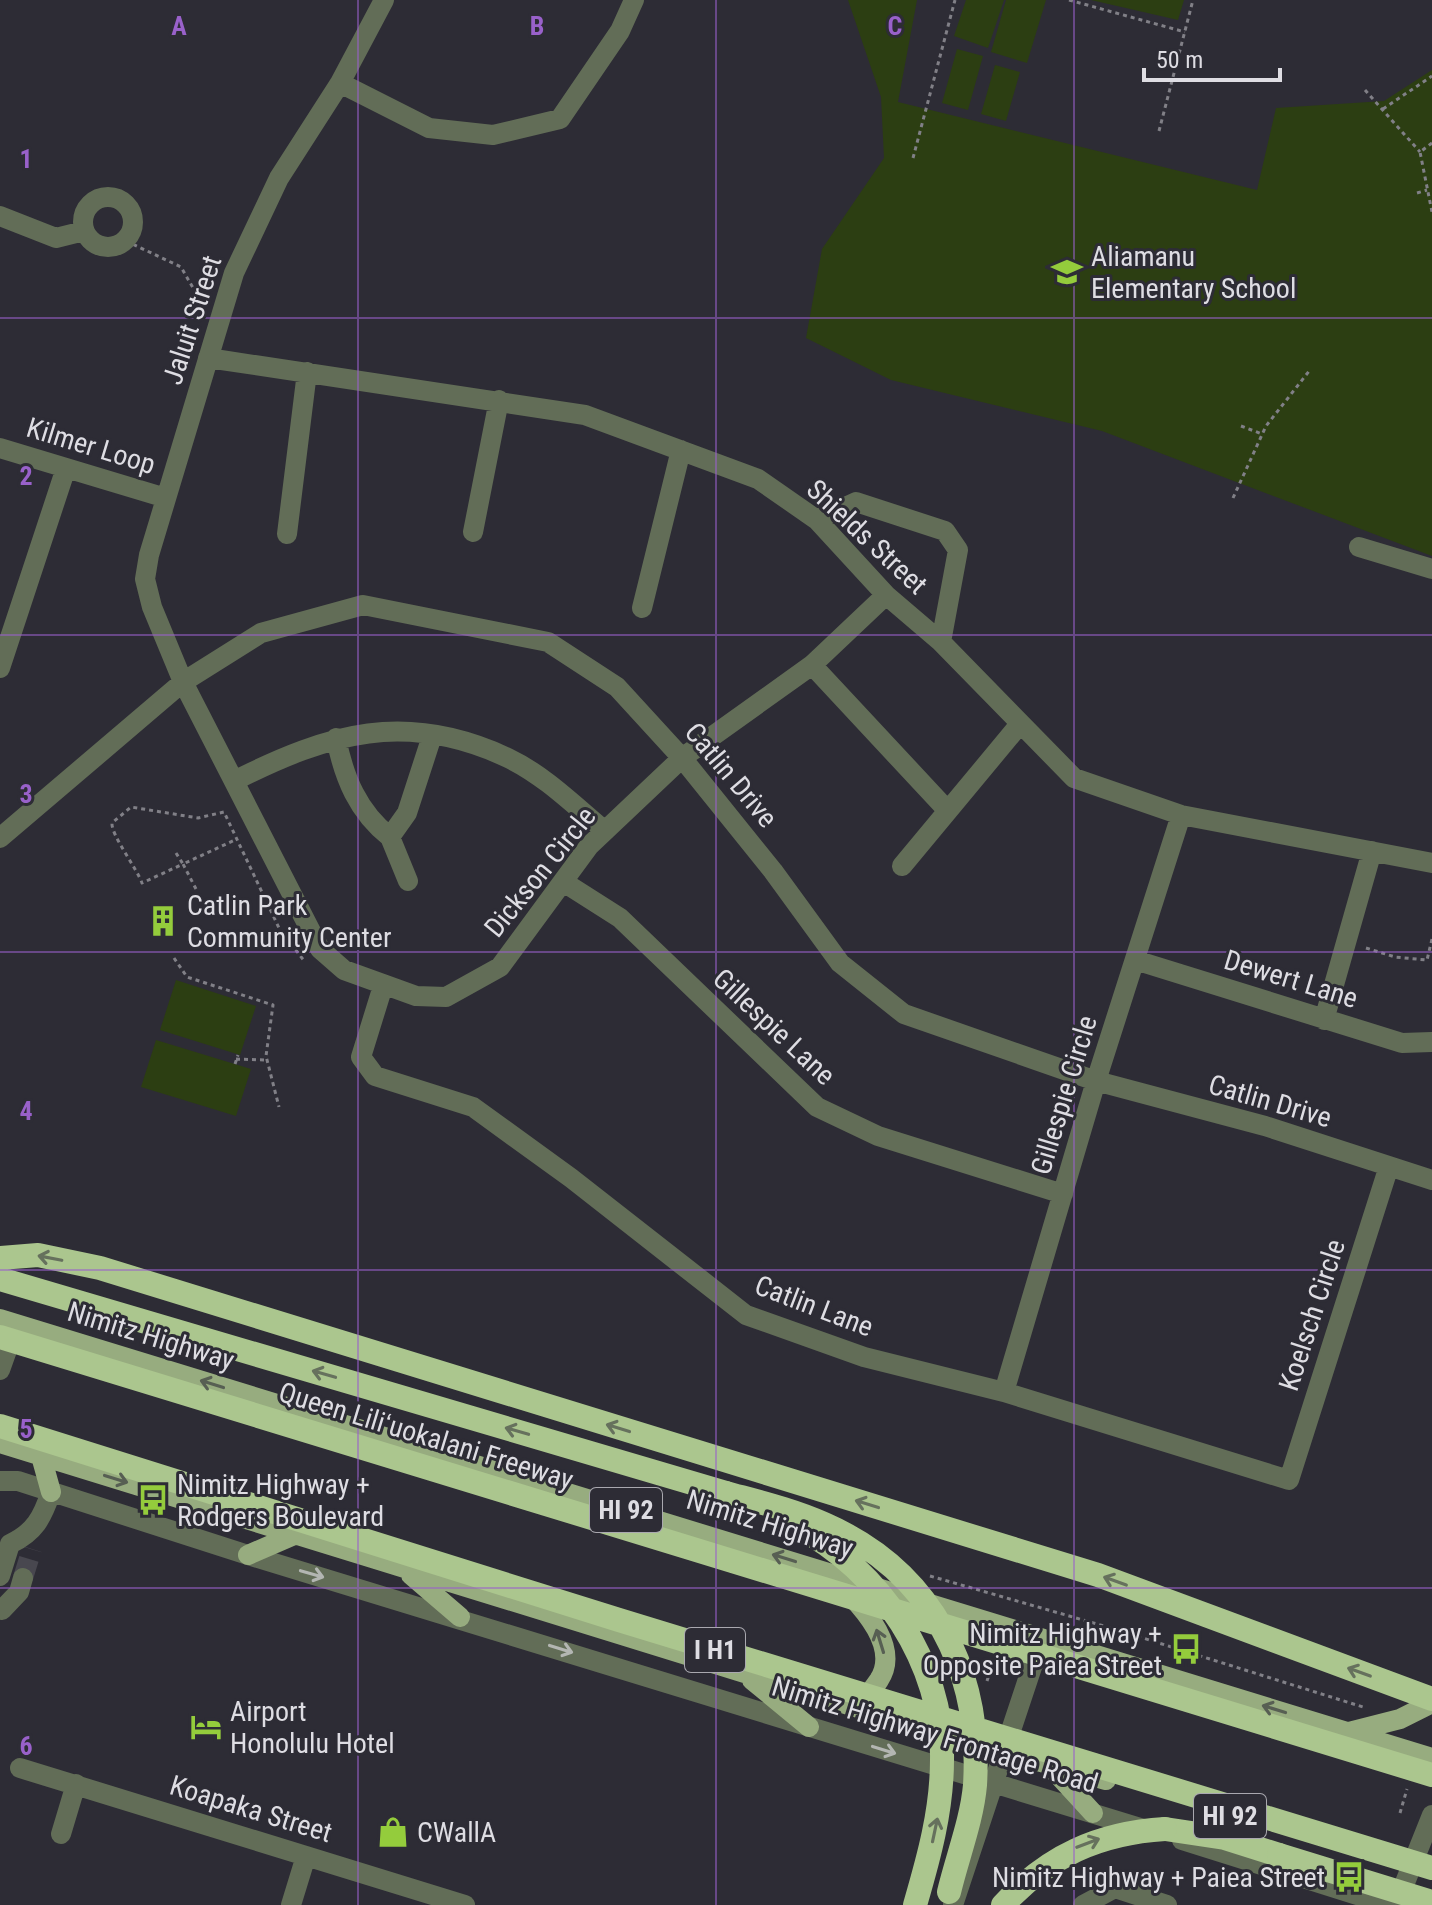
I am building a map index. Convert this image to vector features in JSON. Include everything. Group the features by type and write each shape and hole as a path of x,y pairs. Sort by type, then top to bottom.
{"highway":[{"path":"0,1258 38,1255 100,1268 1068,1566 1432,1701"},
{"path":"0,1279 726,1493 826,1525 860,1543 891,1566 918,1593 959,1658 975,1737 975,1788 945,1905"},
{"name":"Queen Liliʻuokalani Freeway","path":"6,1327 1432,1775"},
{"name":"I H1","path":"0,1426 1422,1869"},
{"path":"726,1493 803,1529 844,1555 875,1587 901,1623 922,1663 936,1705 943,1757 940,1805 915,1905"},
{"path":"1003,1905 1026,1881 1076,1848 1135,1831 1165,1829 1225,1838 1432,1902"}],"main road":[{"name":"Nimitz Highway","path":"6,1327 828,1571 1432,1758"},
{"name":"HI 92","path":"0,1443 1005,1753 1422,1869 1432,1877"},
{"path":"41,1456 51,1492"},
{"path":"248,1555 294,1535"},
{"path":"405,1570 460,1617"},
{"path":"824,1698 859,1699 871,1693 884,1671 884,1645 877,1629 828,1571"},
{"path":"743,1672 809,1727"},
{"path":"1348,1732 1400,1719 1432,1701"},
{"path":"1049,1765 1093,1813"}],"street":[{"name":"Jaluit Street","path":"234,781 183,682 152,607 145,579 166,498 234,273 279,178 340,83 384,0"},
{"path":"340,83 429,128 493,135 560,119 620,31 634,0"},
{"path":"99,199 118,199 127,205 133,223 126,241 107,248 90,240 84,231 83,221 91,204 99,199"},
{"path":"0,216 56,238 84,231"},
{"name":"Shields Street","path":"208,358 585,415 758,479 817,520 886,595 941,642 1074,778 1181,815 1432,863"},
{"path":"287,534 307,372"},
{"path":"473,532 499,400"},
{"name":"Kilmer Loop","path":"0,448 166,498"},
{"path":"642,608 681,450"},
{"path":"0,668 66,468"},
{"path":"817,520 856,502 945,531 958,550 941,642"},
{"path":"1359,547 1432,569"},
{"name":"Dickson Circle","path":"234,781 320,949 344,970 383,986 416,996 446,997 500,967 565,883 589,846 682,758 812,665 886,595"},
{"name":"Catlin Drive","path":"0,838 183,682 261,633 363,605 548,642 617,687 682,758 773,871 840,963 904,1014 1096,1081 1265,1126 1432,1180"},
{"path":"812,665 948,811"},
{"path":"902,866 1020,724"},
{"path":"234,781 296,750 366,731 432,736 510,758 552,786 605,831"},
{"path":"390,837 407,813 432,736"},
{"path":"336,738 341,764 367,819 390,837 408,881"},
{"name":"Gillespie Circle","path":"1004,1392 1096,1081 1181,815"},
{"path":"1324,1020 1372,851"},
{"name":"Gillespie Lane","path":"565,883 620,918 817,1107 878,1136 1063,1194"},
{"name":"Dewert Lane","path":"1135,960 1402,1043 1432,1042"},
{"name":"Catlin Lane","path":"383,986 361,1057 375,1076 473,1107 571,1178 746,1315 864,1357 1004,1392 1289,1480"},
{"name":"Koelsch Circle","path":"1289,1480 1389,1166"},
{"path":"0,1370 6,1327"},
{"name":"Nimitz Highway Frontage Road","path":"0,1481 18,1481 248,1555 460,1617 1389,1905"},
{"path":"0,1576 10,1544 30,1542 51,1492"},
{"path":"1,1609 19,1592 23,1578"},
{"path":"953,1905 1042,1637"},
{"name":"Koapaka Street","path":"20,1768 465,1905"},
{"path":"61,1834 76,1784"},
{"path":"1396,1905 1422,1869 1432,1815"},
{"path":"291,1905 306,1856"},
{"path":"1083,1905 1115,1888 1167,1905"}],"path":[{"path":"913,158 955,0"},
{"path":"1069,0 1185,32"},
{"path":"1159,131 1193,0"},
{"path":"1383,109 1432,76"},
{"path":"1365,90 1401,135 1420,152 1432,209"},
{"path":"1420,152 1432,143"},
{"path":"1417,193 1427,190"},
{"path":"126,241 181,267 217,329"},
{"path":"1233,498 1262,434 1310,370"},
{"path":"1241,426 1262,434"},
{"path":"237,839 142,883 130,856 113,835 112,823 131,807 198,818 224,812 237,839 279,928 292,950 310,967"},
{"path":"176,853 196,889"},
{"path":"1346,942 1395,957 1427,960 1432,939"},
{"path":"174,958 187,977 273,1005 267,1032 267,1060 279,1107"},
{"path":"236,1059 267,1060"},
{"path":"1400,1813 1407,1789"}],"green space":[{"path":"848,0 917,0 898,102 1257,190 1276,108 1384,101 1432,70 1432,556 1102,431 891,380 806,338 822,249 884,158 881,97"},
{"path":"966,0 1004,0 988,48 954,36"},
{"path":"1006,0 1046,0 1027,63 991,52"},
{"path":"1091,0 1184,0 1178,20"},
{"path":"957,49 983,56 968,110 942,103"},
{"path":"995,65 1020,72 1006,121 981,114"},
{"path":"176,980 256,1006 240,1055 160,1030"},
{"path":"156,1040 251,1069 236,1116 141,1087"}],"tunnel":[{"path":"23,1578 32,1549"}],"place":[{"name":"Aliamanu Elementary School","path":"1067,272"},
{"name":"Catlin Park Community Center","path":"163,921"},
{"name":"Nimitz Highway + Rodgers Boulevard","path":"153,1500"},
{"name":"Nimitz Highway + Opposite Paiea Street","path":"1186,1649"},
{"name":"Airport Honolulu Hotel","path":"206,1727"},
{"name":"CWallA","path":"393,1832"},
{"name":"Nimitz Highway + Paiea Street","path":"1349,1877"}]}
